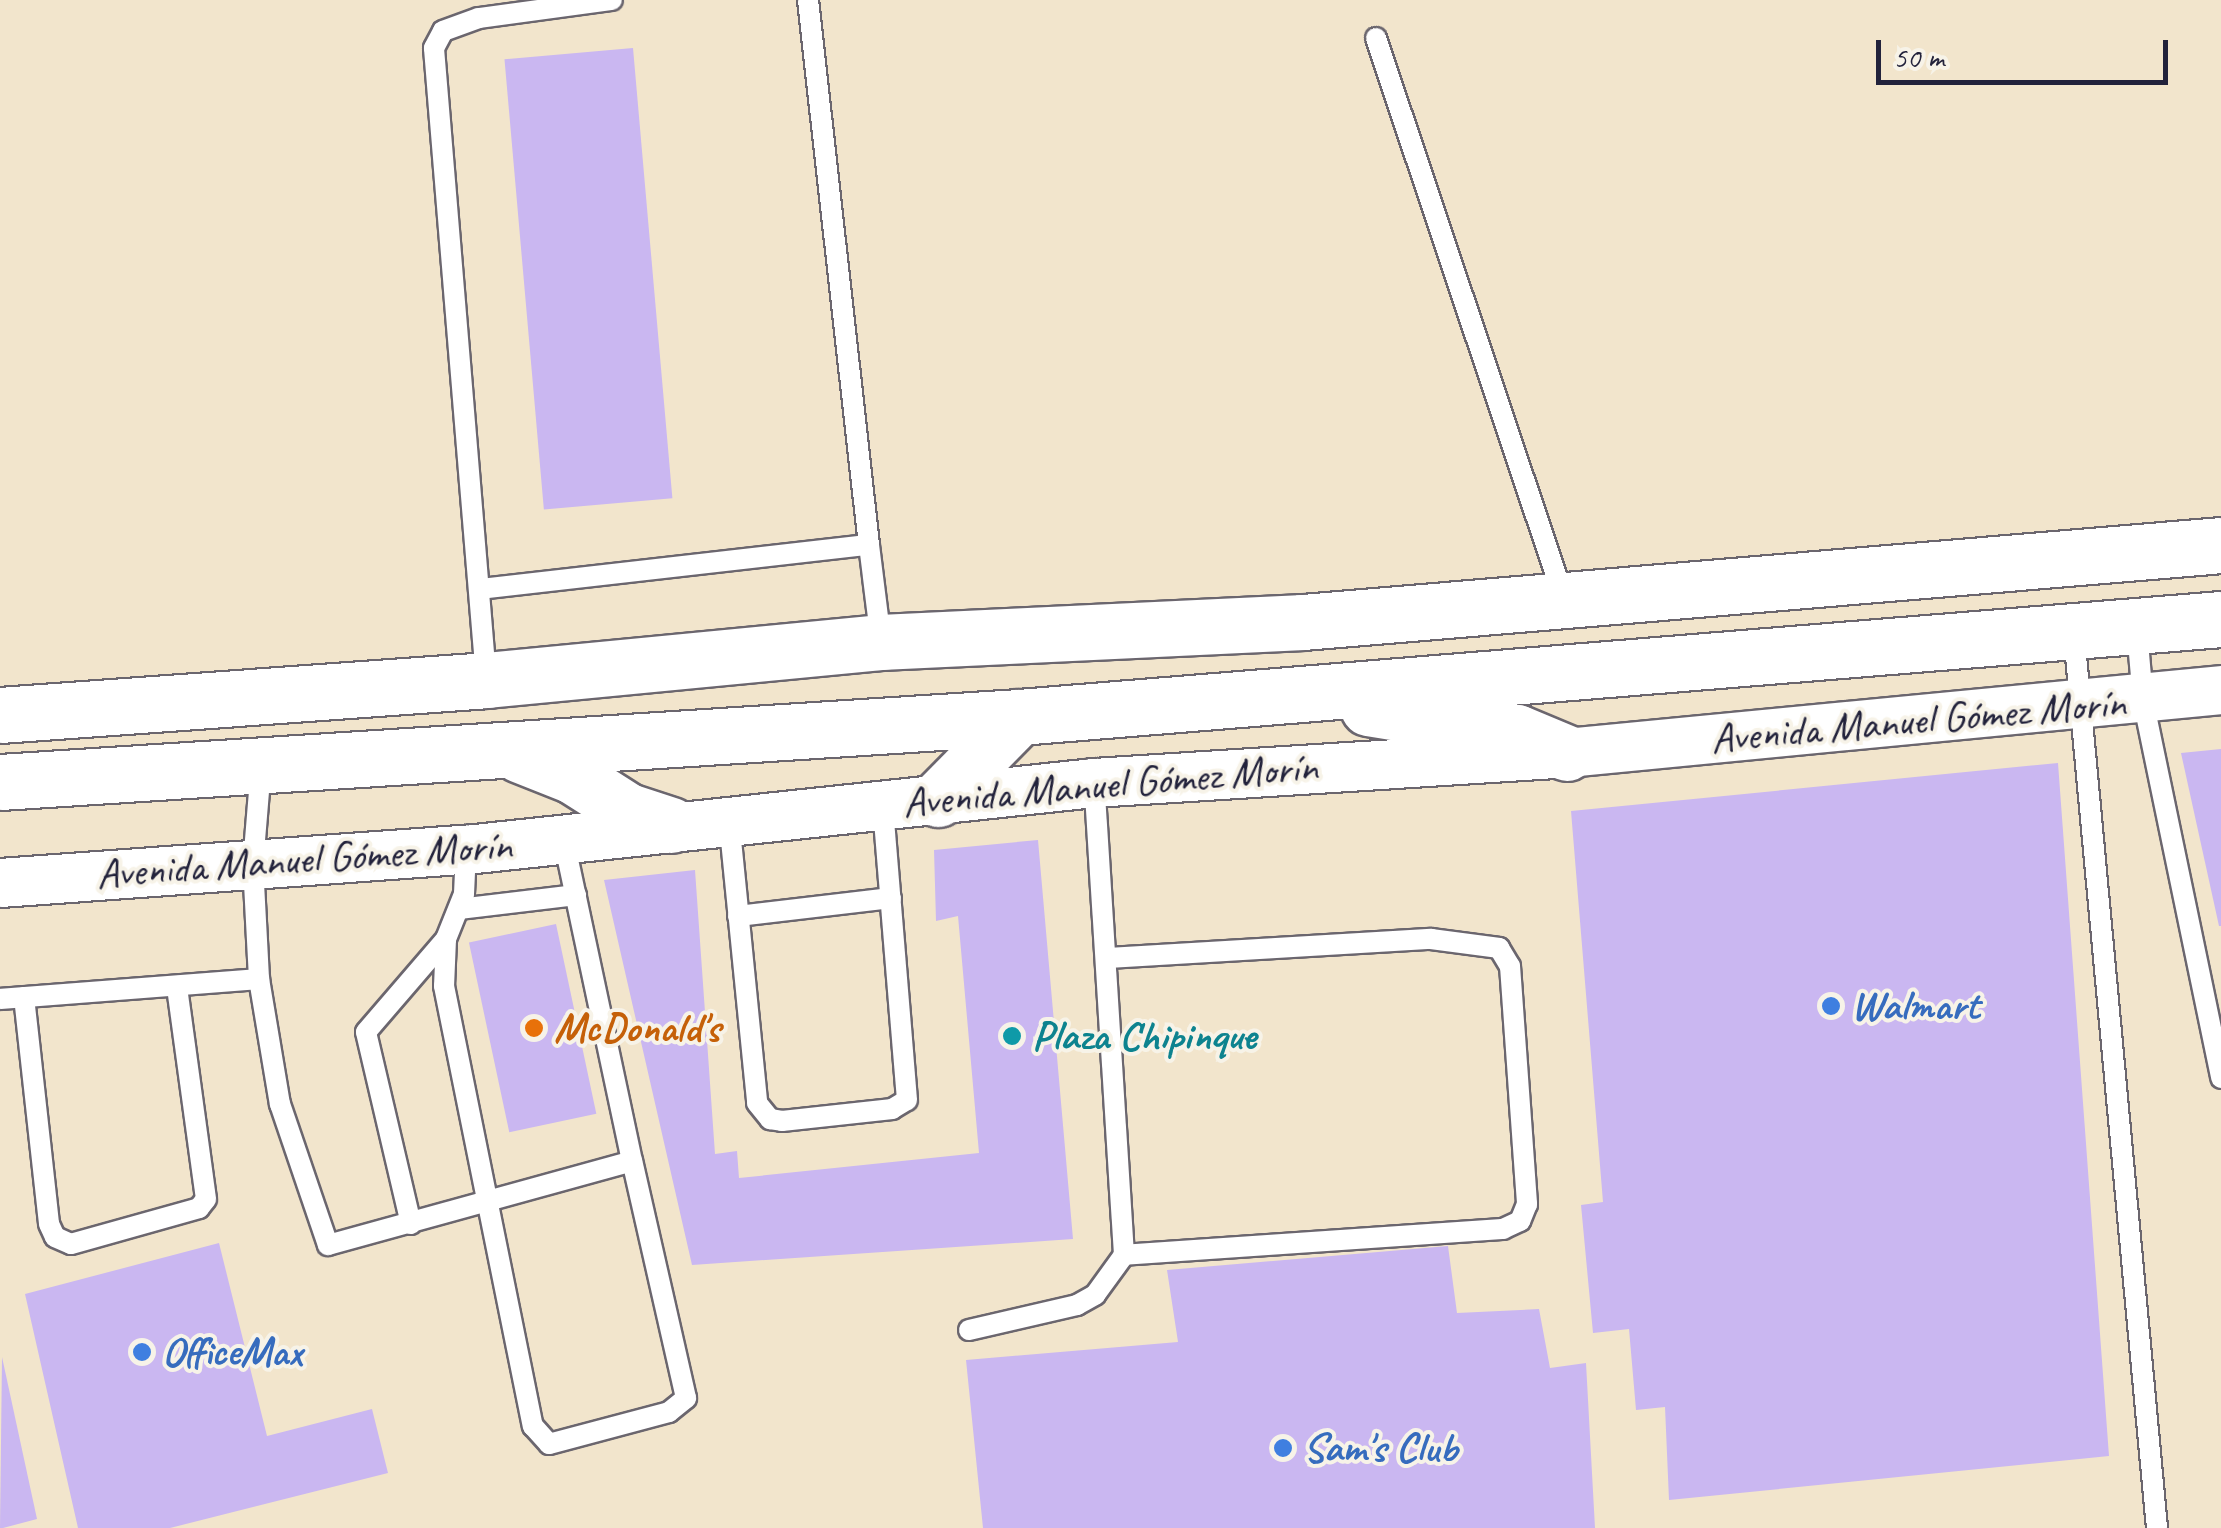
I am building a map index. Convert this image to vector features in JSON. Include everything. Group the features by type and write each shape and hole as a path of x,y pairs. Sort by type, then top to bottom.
{"main road":[{"path":"0,716 486,680 881,642 1303,622 2221,544"},
{"name":"Avenida Manuel Gómez Morín","path":"0,782 1019,717 2137,628 2221,618"},
{"path":"1330,690 1360,707 1517,732 1567,752"},
{"path":"938,799 1019,717"},
{"path":"512,752 573,776 628,812 671,825"}],"street":[{"name":"Avenida Manuel Gómez Morín","path":"0,884 466,850 729,818 1094,783 1567,752 2077,707 2221,690"}],"lane":[{"path":"486,680 434,48 452,26 612,0"},
{"path":"808,0 881,642"},
{"path":"1376,38 1563,598"},
{"path":"480,588 869,545"},
{"path":"2137,628 2143,700 2221,1078"},
{"path":"2074,633 2077,707 2157,1528"},
{"path":"261,765 253,864 260,979 280,1104 323,1242 334,1246 632,1161"},
{"path":"969,1330 1077,1306 1095,1294 1124,1254 1094,783"},
{"path":"729,818 762,1113 782,1121 892,1109 909,1091 882,804"},
{"path":"446,940 444,986 533,1426 542,1440 558,1445 669,1412 686,1398 564,840"},
{"path":"411,1224 366,1032 446,940 459,909 466,850"},
{"path":"459,909 576,895"},
{"path":"738,916 891,898"},
{"path":"1108,958 1431,939 1500,948 1510,966 1527,1204 1520,1221 1503,1229 1124,1254"},
{"path":"0,999 260,979"},
{"path":"24,997 49,1224 55,1237 72,1244 199,1208 206,1199 177,986"}],"building":[{"path":"633,48 672,498 544,510 504,59"},
{"path":"2221,749 2221,926 2219,926 2181,753"},
{"name":"Walmart","path":"2058,763 2109,1456 1669,1500 1665,1407 1636,1410 1629,1329 1593,1333 1581,1205 1603,1202 1571,811"},
{"name":"Plaza Chipinque","path":"1038,840 1073,1239 692,1265 604,880 695,870 715,1154 737,1151 739,1178 979,1153 958,916 936,921 934,850"},
{"name":"McDonald's","path":"556,924 596,1114 509,1132 469,943"},
{"name":"OfficeMax","path":"219,1243 267,1436 372,1409 388,1473 170,1528 78,1528 25,1294"},
{"name":"Sam's Club","path":"1448,1246 1457,1313 1539,1309 1550,1368 1586,1363 1595,1528 983,1528 966,1360 1178,1342 1167,1270"},
{"path":"2,1357 37,1519 0,1528"}],"place":[{"name":"Walmart","path":"1831,1006"},
{"name":"McDonald's","path":"534,1028"},
{"name":"Plaza Chipinque","path":"1012,1036"},
{"name":"OfficeMax","path":"142,1352"},
{"name":"Sam's Club","path":"1283,1448"}]}
